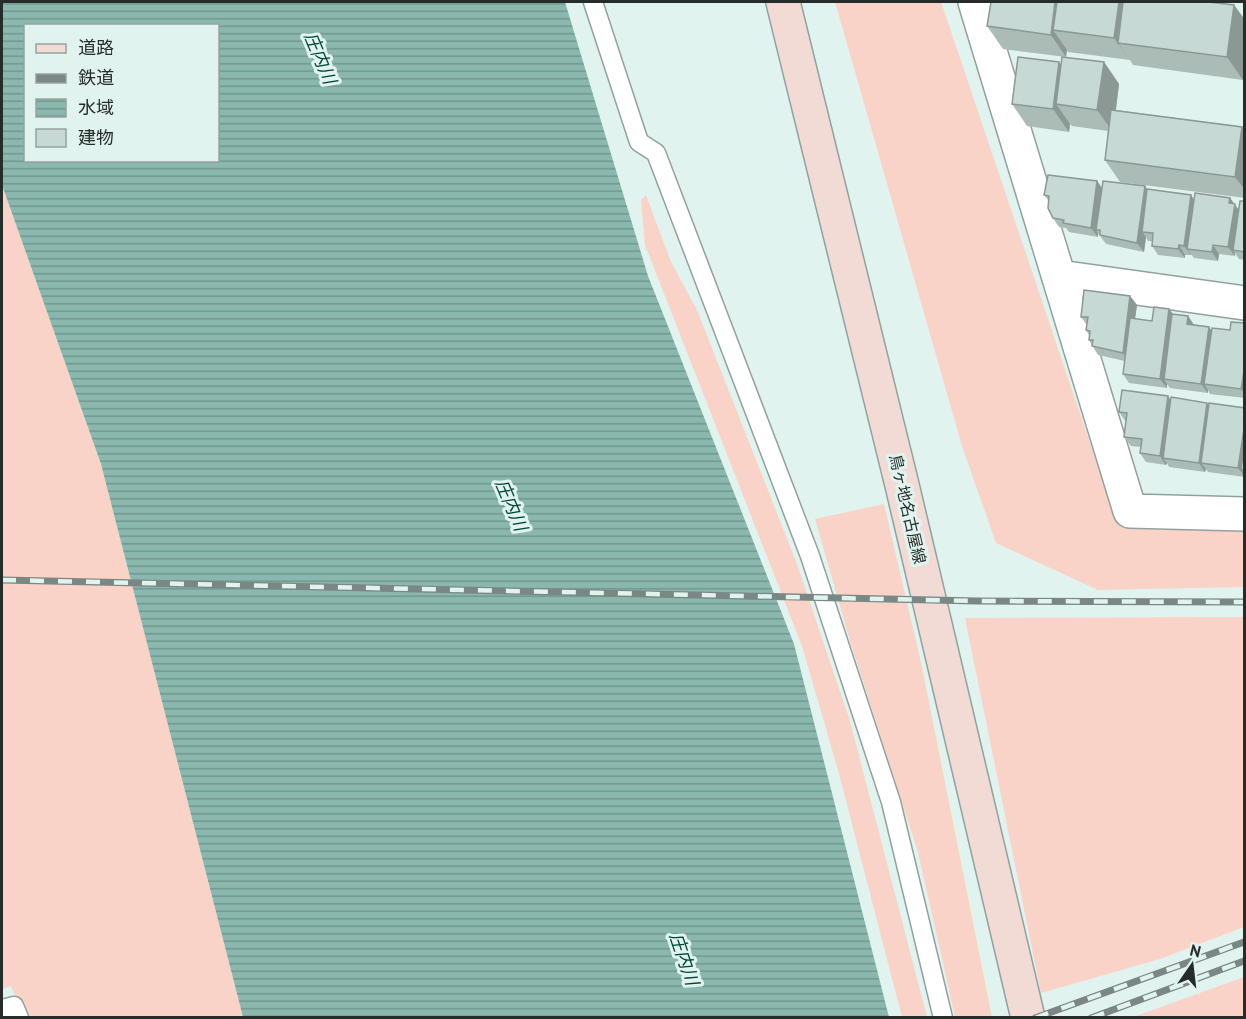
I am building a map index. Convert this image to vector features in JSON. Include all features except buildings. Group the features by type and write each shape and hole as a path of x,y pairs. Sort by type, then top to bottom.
{"main road":[{"name":"鳥ヶ地名古屋線","path":"783,2 902,484 1028,1017"}],"street":[{"path":"975,2 1130,511 1245,514"},
{"path":"1059,277 1245,303"}],"lane":[{"path":"593,2 639,142 656,153 810,556 891,802 944,1017"},
{"path":"2,1009 15,1006 19,1017"}],"shaded area":[{"path":"835,2 941,2 1117,523 1244,529 1244,587 1098,590 996,543 962,446"},
{"path":"2,185 101,464 243,1017 25,1017 11,986 2,989"},
{"path":"646,195 671,262 697,310 797,564 850,721 927,1017 902,1017 838,770 802,646 645,245 641,200"},
{"path":"884,504 922,667 992,1017 955,1017 918,852 851,644 815,519"},
{"path":"1244,617 1244,927 1160,959 1041,993 965,618"},
{"path":"1244,977 1244,1017 1133,1017"}],"water":[{"name":"庄内川","path":"2,2 565,2 648,276 794,644 889,1017 243,1017 101,464 2,185"}],"railway":[{"path":"2,580 977,601 1244,602"},
{"path":"1035,1018 1244,942"},
{"path":"1091,1018 1244,961"}]}
